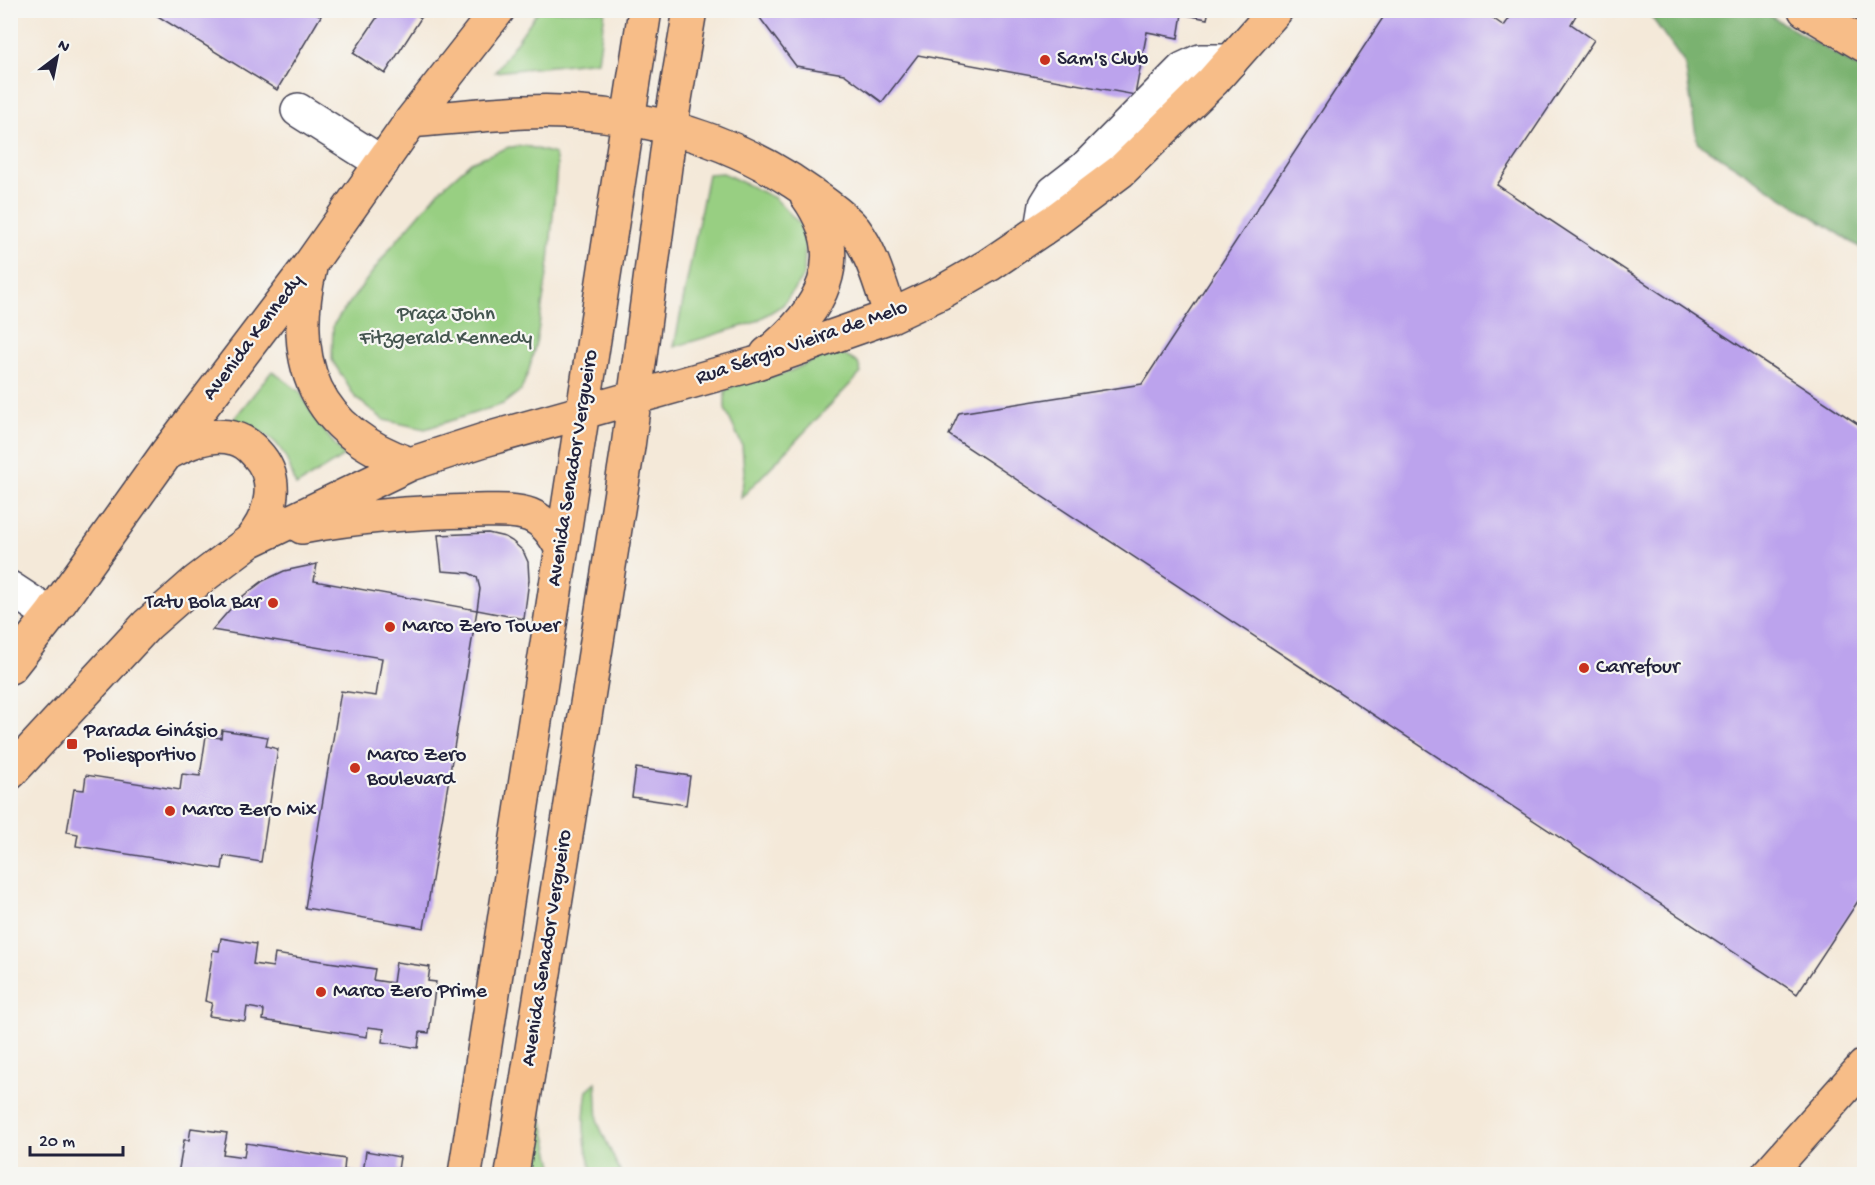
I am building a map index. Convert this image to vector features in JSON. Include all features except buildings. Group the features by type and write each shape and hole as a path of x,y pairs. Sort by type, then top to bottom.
{"main road":[{"name":"Avenida Kennedy","path":"10,667 51,615 166,454 311,263 411,122 498,10"},
{"name":"Avenida Senador Vergueiro","path":"465,1174 645,10"},
{"name":"Avenida Senador Vergueiro","path":"512,1174 635,398 670,129 690,10"},
{"path":"1805,10 1864,45"},
{"name":"Rua Sérgio Vieira de Melo","path":"584,412 754,364 891,316 942,292 989,265 1121,171 1214,81 1273,12"},
{"path":"411,122 524,112 576,112 628,118 723,145 774,170 798,185 853,227 867,249 891,316"},
{"path":"754,364 797,328 816,300 828,273 830,249 824,225 798,185"},
{"path":"311,263 305,289 303,331 308,369 316,390 327,408 354,437 373,449 410,464"},
{"path":"10,773 147,625 197,581 257,538 410,464 584,412"},
{"path":"166,454 190,441 215,437 234,438 255,451 262,459 270,477 272,496 257,538"},
{"path":"257,538 322,523 381,516 506,511 523,513 538,519 551,531 561,548"},
{"path":"1768,1174 1864,1066"}],"street":[{"path":"298,111 382,163"},
{"path":"10,588 51,615"}],"green space":[{"path":"538,11 605,11 598,61 495,72"},
{"path":"1647,11 1762,11 1864,71 1864,250 1697,142 1685,64"},
{"name":"Praça John Fitzgerald Kennedy","path":"526,146 555,154 557,166 549,262 537,338 521,390 503,404 425,429 384,420 355,397 332,360 333,325 391,247 441,189 471,162 509,147"},
{"path":"723,173 775,198 800,224 805,245 804,275 783,305 753,323 674,347 708,174"},
{"path":"828,354 842,354 858,363 861,373 741,498 744,472 742,445 725,409 725,391 735,385 786,373"},
{"path":"272,371 300,392 317,422 344,456 296,486 287,460 275,442 257,431 230,424"},
{"path":"596,1082 598,1123 621,1174 593,1174 590,1163 585,1143 584,1112 587,1090"},
{"path":"540,1110 555,1174 530,1174"}],"place":[{"name":"Sam's Club","path":"1045,60"},
{"name":"Tatu Bola Bar","path":"273,603"},
{"name":"Marco Zero Tower","path":"390,627"},
{"name":"Carrefour","path":"1584,668"},
{"name":"Parada Ginásio Poliesportivo","path":"72,744"},
{"name":"Marco Zero Boulevard","path":"355,768"},
{"name":"Marco Zero Mix","path":"170,811"},
{"name":"Marco Zero Prime","path":"321,992"}]}
